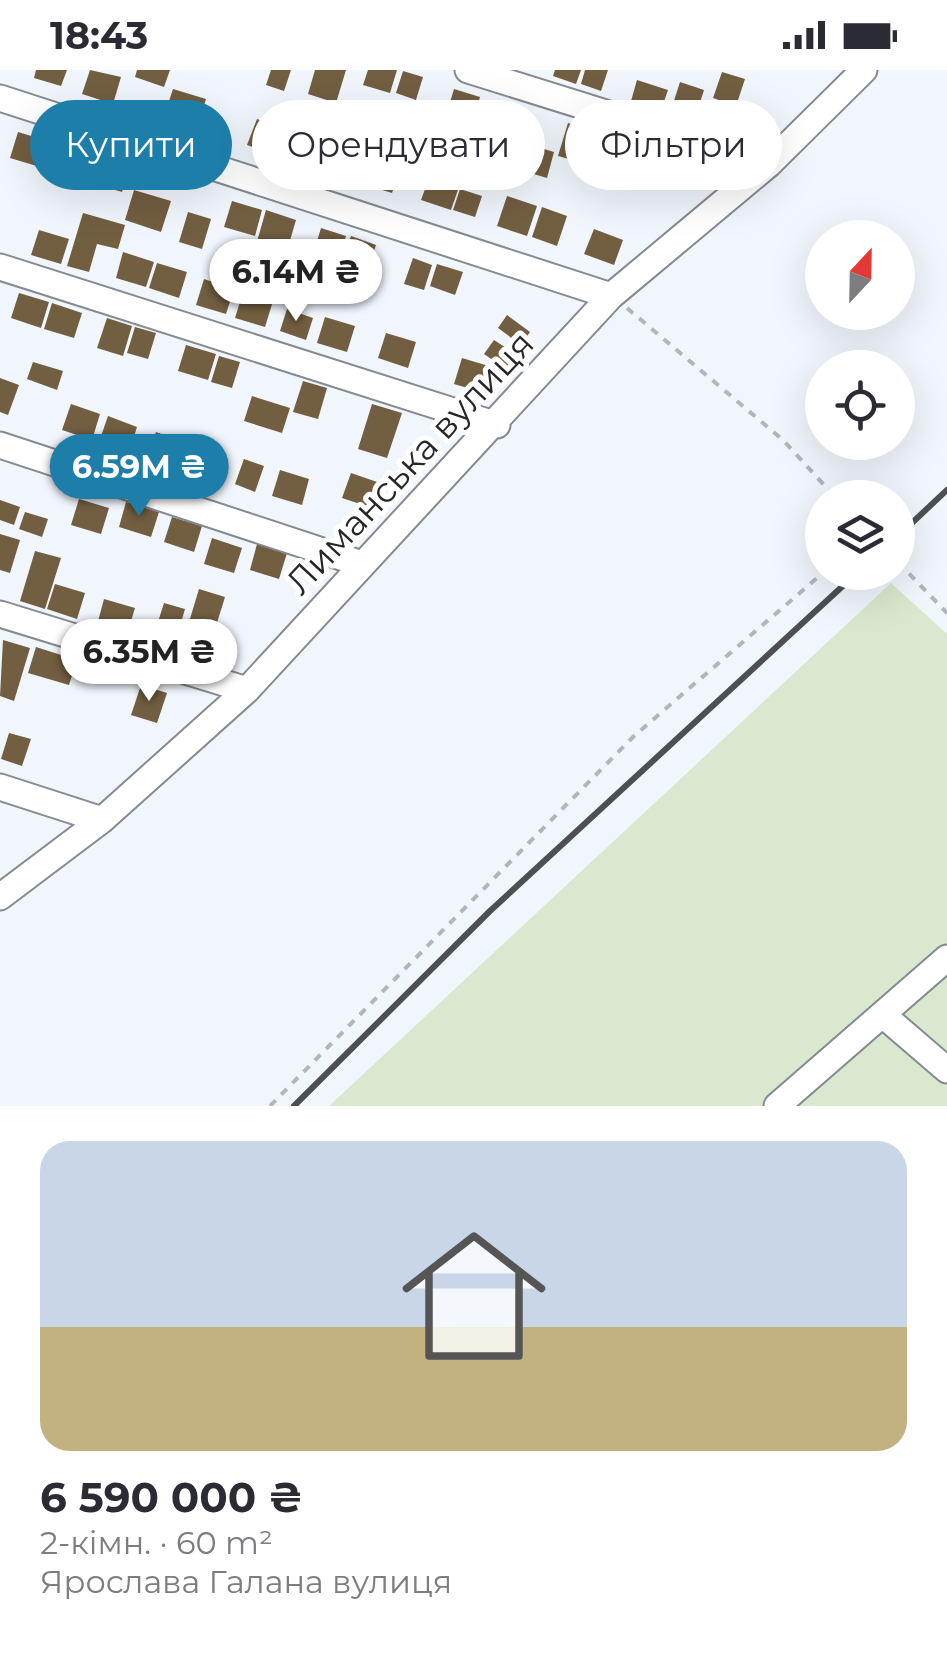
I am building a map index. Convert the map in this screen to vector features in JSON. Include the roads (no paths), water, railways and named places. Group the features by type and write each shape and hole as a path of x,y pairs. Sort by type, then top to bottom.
{"street":[{"path":"468,70 565,100"},
{"name":"Лиманська вулиця","path":"782,151 864,70"},
{"path":"0,98 612,296"},
{"name":"Лиманська вулиця","path":"0,896 102,820 247,690 612,296 738,190"},
{"path":"0,267 496,425"},
{"path":"0,445 362,564"},
{"path":"0,614 247,690"},
{"path":"0,787 102,820"},
{"path":"777,1106 947,958"},
{"path":"882,1014 947,1070"}],"railway":[{"path":"915,520 947,490"},
{"path":"294,1106 490,911 838,590"}]}
